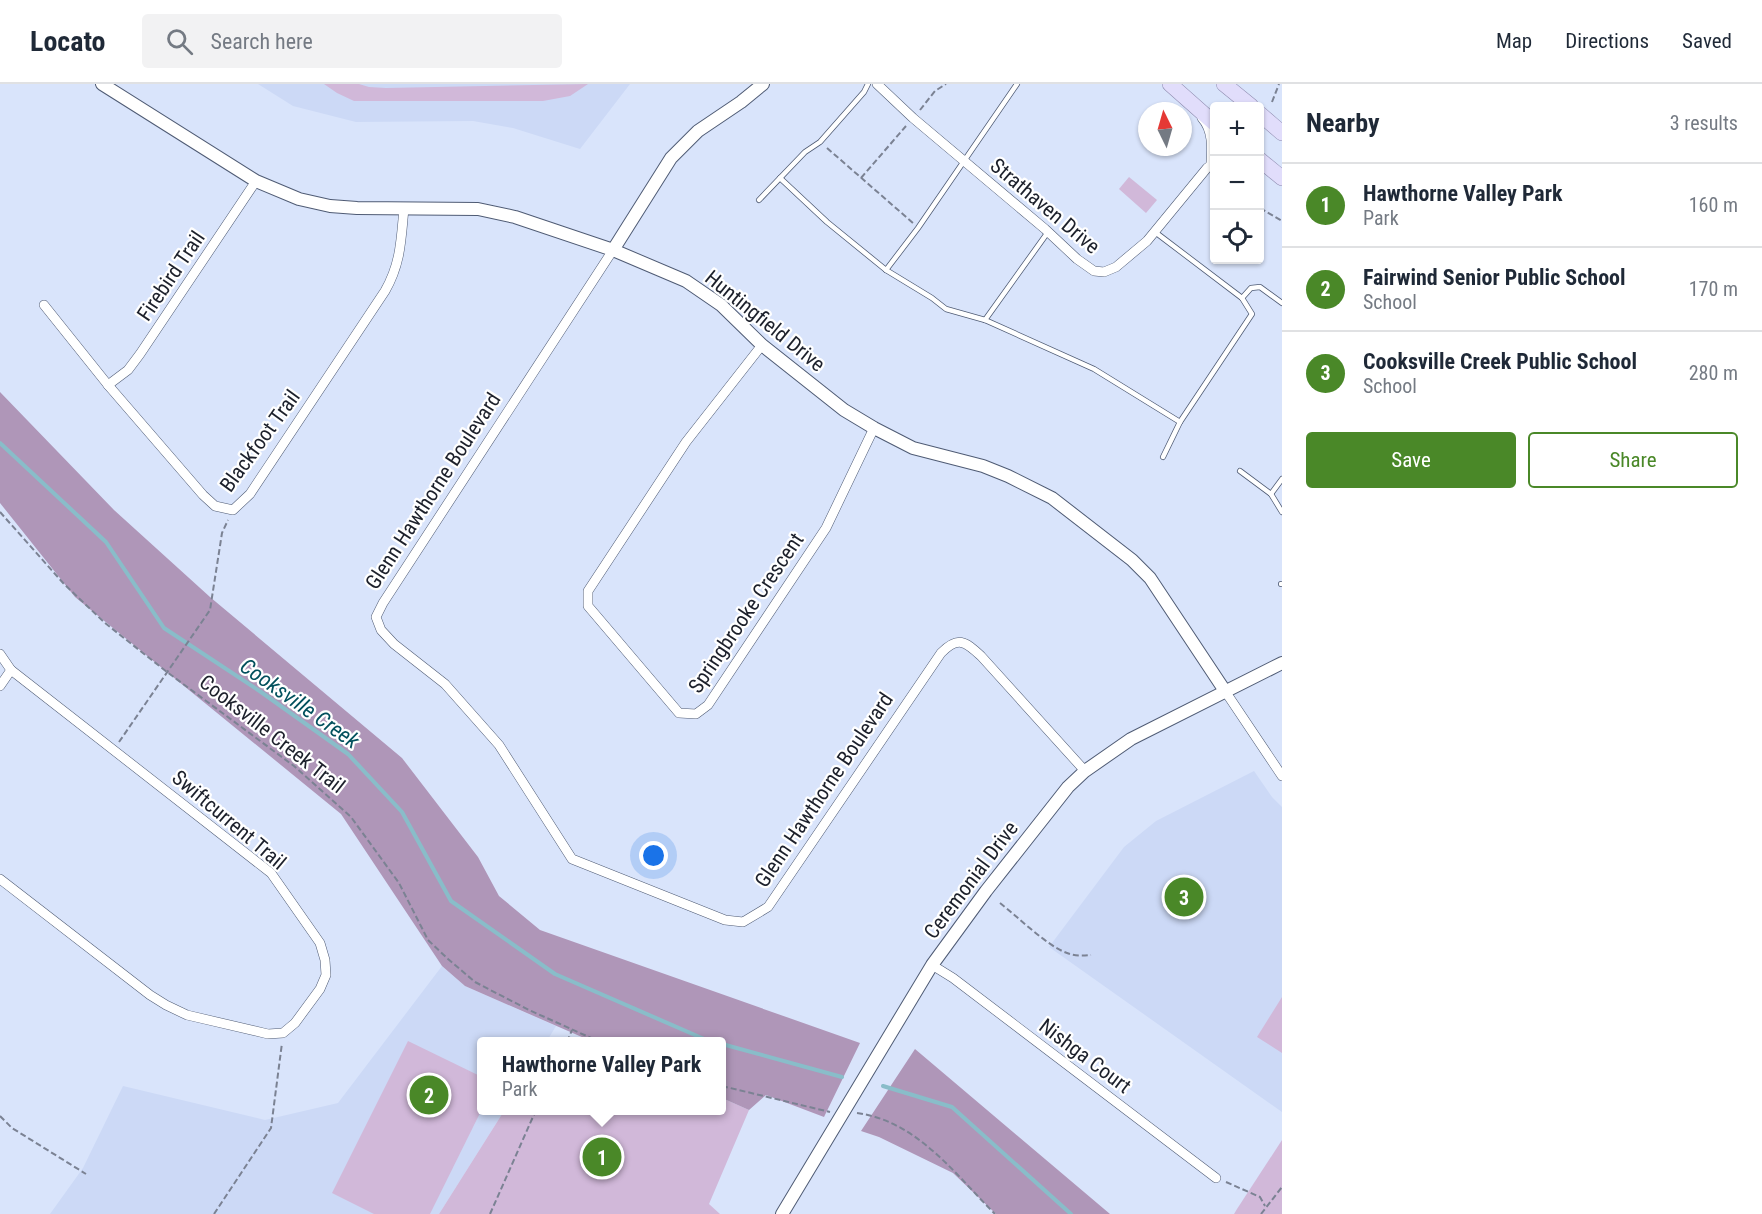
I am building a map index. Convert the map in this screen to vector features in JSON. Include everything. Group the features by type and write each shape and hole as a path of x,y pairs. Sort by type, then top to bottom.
{"main road":[{"path":"1170,84 1188,102"},
{"path":"1224,84 1246,102"},
{"path":"1192,106 1210,119"},
{"path":"1264,117 1282,133"},
{"path":"1264,164 1282,178"}],"street":[{"name":"Huntingfield Drive","path":"102,84 256,181 299,199 330,206 478,208 514,217 614,250 686,281 721,305 762,345 844,410 874,428 913,448 983,466 1008,476 1030,485 1061,504 1132,560 1150,578 1225,691"},
{"name":"Glenn Hawthorne Boulevard","path":"763,84 698,131 671,158 614,250 383,603 376,617 381,630 393,644 446,684 499,745 572,859 725,920 743,922 768,907 941,653 952,643 961,642 981,656 1085,771"},
{"name":"Strathaven Drive","path":"877,84 913,118 1094,271 1104,272 1116,267 1155,232 1210,168"},
{"name":"Strathaven Drive","path":"1192,106 1207,123 1212,156"},
{"name":"Firebird Trail","path":"108,384 128,370 140,354 256,181"},
{"name":"Blackfoot Trail","path":"44,305 203,495 215,506 233,510 250,494 390,282 400,254 404,208"},
{"name":"Springbrooke Crescent","path":"762,345 686,442 588,591 588,606 679,713 696,714 708,705 826,528 874,428"},
{"name":"Swiftcurrent Trail","path":"0,654 11,670 272,873 320,943 325,960 326,975 320,989 296,1023 283,1033"},
{"name":"Ceremonial Drive","path":"782,1214 949,939 1053,805 1085,771 1131,739 1282,663"},
{"path":"0,686 11,670"},
{"path":"1225,691 1282,777"},
{"path":"0,879 166,1005 187,1015 268,1034 283,1033"},
{"name":"Nishga Court","path":"932,965 953,978 1216,1178"}],"lane":[{"path":"759,200 805,152 820,142 864,92 868,84"},
{"path":"886,270 918,228 1017,84"},
{"path":"780,178 827,222 886,270 946,309 985,320 1094,369 1180,422"},
{"path":"985,320 1048,232"},
{"path":"1155,232 1242,298 1252,314 1180,422 1163,457"},
{"path":"1242,298 1251,288 1260,287 1282,303"},
{"path":"1240,471 1271,494 1282,512"},
{"path":"1271,494 1282,478"}],"path":[{"path":"861,178 935,92 946,84"},
{"path":"1272,102 1279,84"},
{"path":"820,142 918,228"},
{"path":"1263,210 1282,221"},
{"path":"113,750 210,610 222,533 233,510"},
{"name":"Cooksville Creek Trail","path":"0,512 73,592 105,623 294,766 351,817 399,883 428,940 448,959 475,982 591,1037"},
{"path":"1000,903 1051,944 1066,953 1077,956 1091,955"},
{"path":"569,1037 572,1029"},
{"path":"214,1214 271,1128 283,1033"},
{"path":"726,1087 824,1111 863,1114 888,1122 909,1132 932,1148 995,1214"},
{"path":"490,1214 534,1115"},
{"path":"0,1116 12,1128 86,1174"},
{"path":"1216,1178 1260,1197 1265,1206"},
{"path":"1261,1214 1282,1187"}],"shaded area":[{"path":"258,84 630,84 580,149 513,128 473,121 356,122 293,106"},
{"path":"324,84 359,84 386,88 588,84 570,96 543,101 354,101"},
{"path":"1129,177 1157,200 1146,213 1119,189"},
{"path":"0,392 114,510 210,597 402,758 478,857 499,896 540,930 860,1043 824,1117 766,1095 749,1110 726,1100 726,1037 582,1037 465,986 442,966 341,814 75,597 0,503"},
{"path":"1254,771 1282,807 1282,1112 1049,947 1124,847 1156,821"},
{"path":"442,966 465,986 556,1026 549,1037 477,1037 477,1115 501,1115 439,1214 50,1214 83,1168 123,1086 265,1120 338,1103"},
{"path":"1282,997 1282,1053 1257,1037"},
{"path":"408,1041 477,1075 477,1115 479,1115 430,1214 374,1214 332,1193"},
{"path":"915,1049 1110,1214 996,1214 953,1173 879,1137 861,1131"},
{"path":"726,1100 749,1110 709,1204 720,1214 439,1214 501,1115 726,1115"},
{"path":"1282,1140 1282,1214 1234,1214 1237,1209"}],"waterway":[{"name":"Cooksville Creek","path":"0,443 106,542 164,628 261,692 348,754 402,812 451,901 555,974 700,1037"},
{"name":"Cooksville Creek","path":"726,1045 842,1077"},
{"name":"Cooksville Creek","path":"883,1086 952,1107 1071,1214"}],"place":[{"name":"Cooksville Creek Public School","path":"1184,897"},
{"name":"Fairwind Senior Public School","path":"429,1095"},
{"name":"Hawthorne Valley Park","path":"602,1157"}]}
